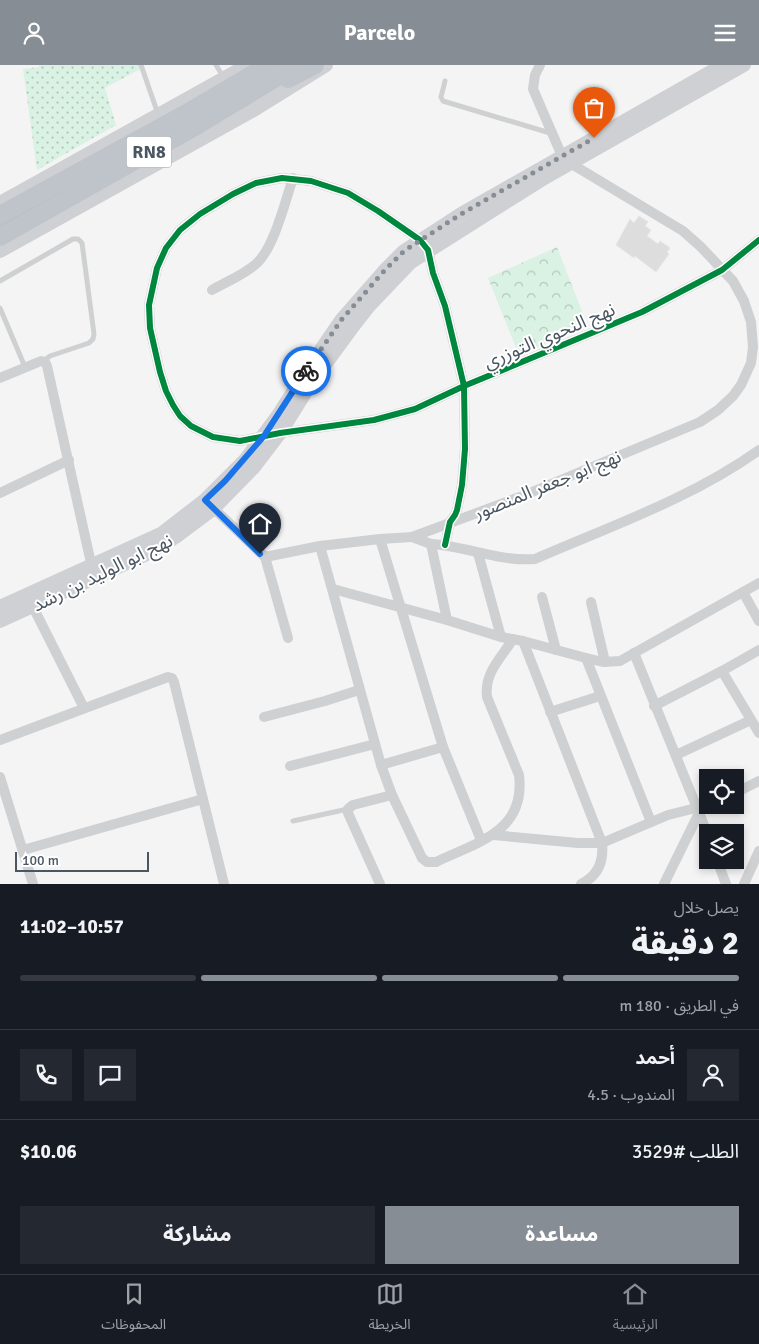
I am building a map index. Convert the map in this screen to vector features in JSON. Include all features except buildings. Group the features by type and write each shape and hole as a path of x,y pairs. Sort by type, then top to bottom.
{"highway":[{"name":"RN8","path":"62,181 249,65"},
{"name":"RN8","path":"0,215 268,65"},
{"name":"RN8","path":"2,246 297,65"},
{"path":"197,125 316,65"}],"street":[{"path":"0,203 249,65"},
{"path":"2,246 252,111 326,65"},
{"path":"540,65 535,75 533,89 551,133 566,159"},
{"name":"نهج ابو الوليد بن رشد","path":"209,504 225,481 264,436 342,319 404,251 424,245 723,65"},
{"name":"نهج ابو الوليد بن رشد","path":"566,159 744,65"},
{"name":"نهج ابو جعفر المنصور","path":"265,557 320,546 412,537 520,497 690,426 705,419 725,404 741,385 751,363 753,347 751,322 744,301 733,281 701,247 682,231 566,159"},
{"path":"212,290 247,270 265,254 271,243 293,178"},
{"name":"نهج النحوي التوزري","path":"424,245 378,211 348,193 310,181 293,178 271,179 256,183 200,214 180,230 166,248 157,269 149,305 150,328 160,372 166,391 180,416 191,426 213,437 240,441 280,433 352,424 396,415 415,409 464,386 642,312 722,270 759,240"},
{"path":"424,245 445,306 464,386 465,449 462,476 457,509 450,522 445,545"},
{"name":"نهج ابو الوليد بن رشد","path":"0,621 30,600 92,571 209,504 254,467 280,433 320,371 351,329 412,262 424,245"},
{"path":"746,251 759,248"},
{"path":"0,378 26,367 45,362 69,460 92,571"},
{"path":"412,537 431,544 445,545 478,553 535,559 714,479 759,450"},
{"path":"0,493 69,460"},
{"path":"209,504 265,557 288,638"},
{"path":"380,539 443,747 481,841"},
{"path":"431,544 447,620"},
{"path":"320,546 333,589 358,690 381,765 392,795 422,858 428,862 436,862 493,835 509,819 519,800 521,788 517,768 487,697 486,688 491,671 518,640"},
{"path":"478,553 500,637"},
{"path":"333,589 447,620 500,637 605,662 620,661 759,583"},
{"path":"743,592 759,621"},
{"path":"542,597 556,650"},
{"path":"30,600 84,708"},
{"name":"نهج ابو الوليد بن رشد","path":"0,607 30,600"},
{"path":"591,602 605,662"},
{"path":"518,640 550,712 602,843 603,858 599,867 590,879 581,884"},
{"path":"654,706 759,650"},
{"path":"634,653 654,706 699,805"},
{"path":"586,658 651,822"},
{"path":"722,671 759,733"},
{"path":"0,740 168,677 172,678 224,884"},
{"path":"264,717 358,690"},
{"path":"550,712 600,696"},
{"path":"676,755 752,720"},
{"path":"290,766 375,744"},
{"path":"381,765 443,747"},
{"path":"0,777 33,884"},
{"path":"744,788 759,781"},
{"path":"380,884 350,819 348,809 353,805 392,795"},
{"path":"23,850 203,799"},
{"path":"493,835 578,843 602,843 674,813 699,809"},
{"path":"664,884 699,813"},
{"path":"744,884 759,851"},
{"path":"720,869 726,884"}],"lane":[{"path":"141,65 158,115"},
{"path":"216,65 224,78"},
{"path":"445,81 440,97 443,101 551,133"},
{"path":"0,281 73,239 78,239 82,243 94,334 93,339 89,343 50,356 43,361"},
{"path":"0,308 26,367"},
{"path":"293,821 348,809"}],"green space":[{"path":"39,65 144,65 144,67 105,88 116,125 37,170 23,69 39,67"},
{"path":"557,247 585,319 581,328 519,355 488,278"}],"cycle path":[{"path":"445,545 450,522 457,510 462,485 465,449 464,386 445,306 433,273 428,250 420,240 348,193 311,181 282,178 256,183 233,194 200,214 180,230 166,248 157,268 149,305 150,328 160,372 173,405 180,416 191,426 213,437 240,441 280,433 374,420 415,409 464,386 642,312 722,270 759,240"}],"way so far":[{"path":"306,371 342,319 404,251 461,214 594,138"}],"route":[{"path":"260,554 205,500 246,459 279,414 306,371"}]}
